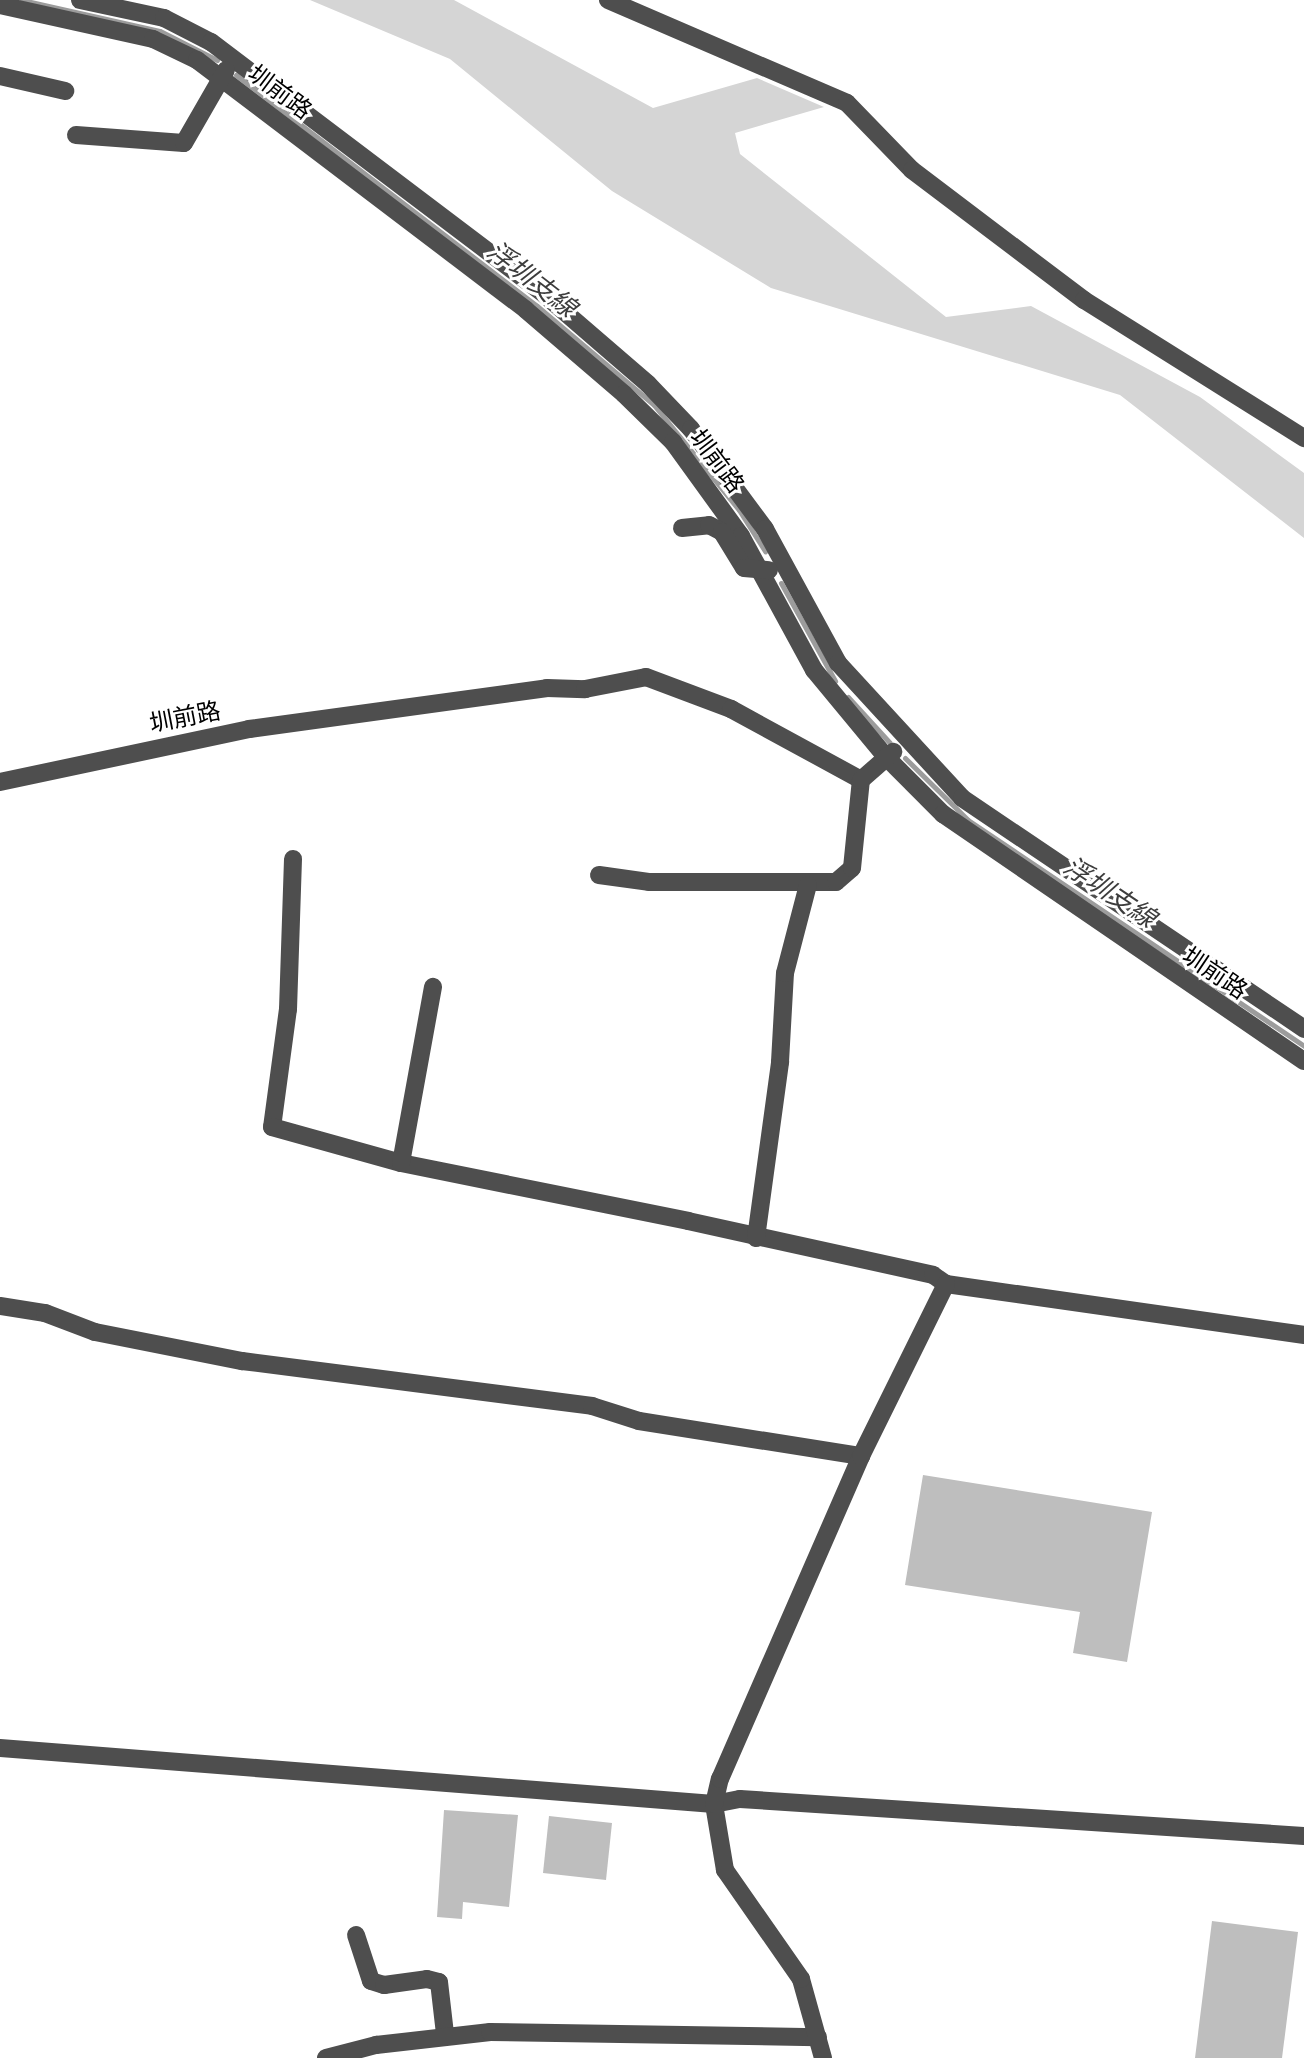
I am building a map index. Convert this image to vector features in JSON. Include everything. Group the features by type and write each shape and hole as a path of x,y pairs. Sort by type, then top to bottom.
{"street":[{"name":"圳前路","path":"80,0 164,18 233,58 545,295 649,384 691,429 784,563 838,663 908,743 962,798 997,825 1304,1029"},
{"path":"608,0 847,103 912,170 1084,300 1304,438"},
{"name":"圳前路","path":"0,5 153,39 197,60 526,310 624,394 673,442 762,573 814,670 886,757 979,842 1304,1061"},
{"path":"76,135 184,143 233,58"},
{"path":"0,76 65,91"},
{"path":"682,527 709,525 722,532 744,568 762,573 784,563"},
{"name":"圳前路","path":"0,782 248,729 547,688 585,689 646,677 731,709 861,780"},
{"path":"599,875 649,882 808,886 836,882 852,868 861,780 886,757 908,743"},
{"path":"293,859 288,1009 272,1127 401,1163 933,1275 946,1284 1304,1335"},
{"path":"756,1238 780,1062 785,973 808,886"},
{"path":"401,1163 433,987"},
{"path":"823,2058 796,1971 725,1870 714,1804 720,1779 861,1456 946,1284"},
{"path":"0,1306 44,1313 94,1332 242,1361 592,1406 639,1422 861,1456"},
{"path":"0,1748 714,1804 740,1799 1304,1836"},
{"path":"356,1935 371,1981 384,1985 427,1979 439,1982 445,2034"},
{"path":"326,2058 357,2048 445,2034 818,2038"}],"shaded area":[{"path":"310,0 454,0 653,108 757,78 824,107 735,133 740,154 946,317 1031,306 1200,397 1304,473 1304,538 1120,395 771,288 612,191 450,59"}],"building":[{"path":"923,1475 1152,1512 1127,1662 1073,1653 1080,1612 905,1585"},
{"path":"444,1810 518,1815 509,1907 463,1902 462,1919 437,1917"},
{"path":"549,1816 612,1823 606,1880 543,1873"},
{"path":"1212,1921 1298,1932 1282,2058 1195,2058"}],"waterway":[{"name":"浮圳支線","path":"22,0 160,31 217,60"},
{"name":"浮圳支線","path":"236,75 537,306 654,405 739,510 765,551"},
{"name":"浮圳支線","path":"781,583 835,681"},
{"name":"浮圳支線","path":"848,697 890,743"},
{"name":"浮圳支線","path":"905,758 968,820 1304,1046"}]}
